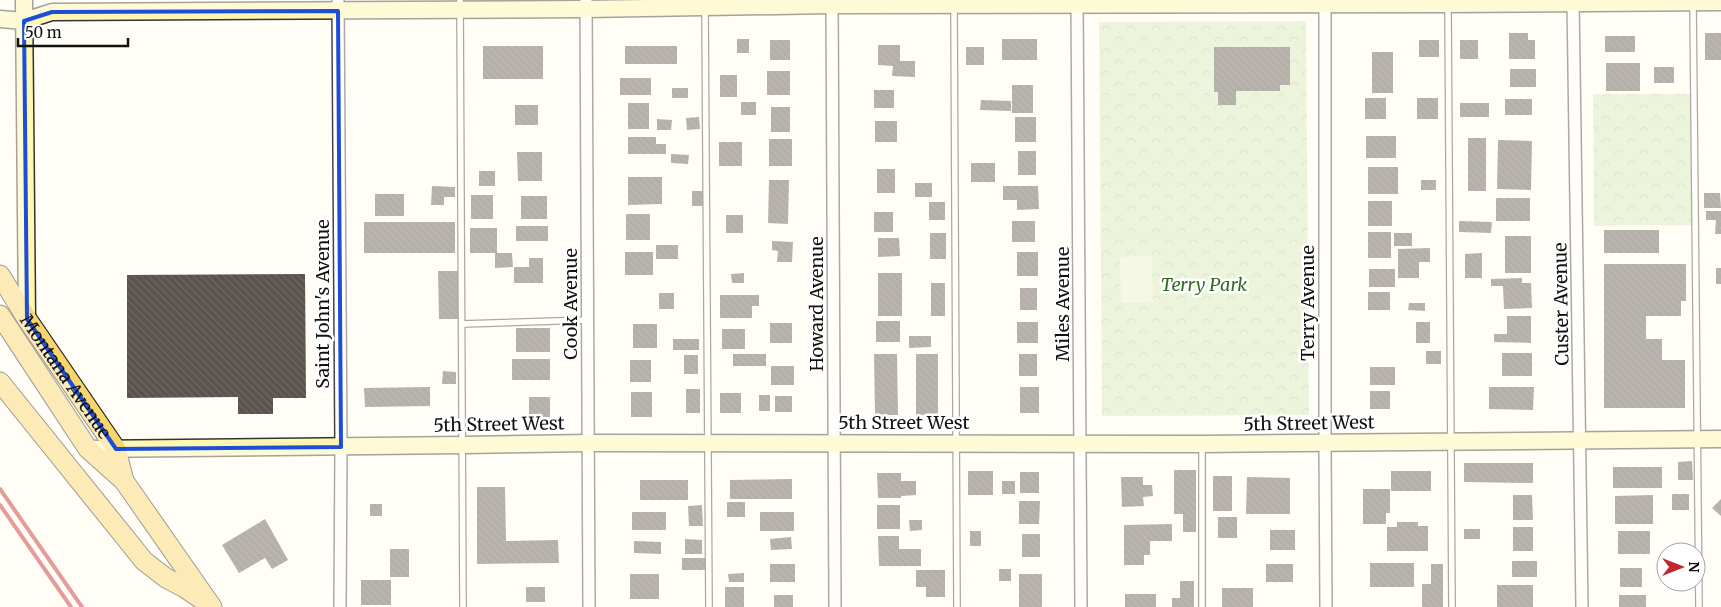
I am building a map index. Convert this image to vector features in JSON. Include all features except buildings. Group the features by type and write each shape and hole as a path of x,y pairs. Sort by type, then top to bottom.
{"main road":[{"name":"Montana Avenue","path":"0,275 27,319 116,449 124,481"},
{"name":"Montana Avenue","path":"0,315 88,448 124,481 211,607"},
{"path":"0,382 144,561 166,578 197,596 211,607"}],"street":[{"path":"27,319 25,0 52,12"},
{"name":"Custer Avenue","path":"1574,1 1582,607"},
{"name":"Terry Avenue","path":"1325,2 1324,443 1326,607"},
{"path":"0,19 24,21 52,12 338,6 832,3 1721,2"},
{"name":"Howard Avenue","path":"832,3 835,607"},
{"name":"Miles Avenue","path":"1077,3 1081,607"},
{"name":"Cook Avenue","path":"586,5 589,607"},
{"name":"Saint John's Avenue","path":"338,6 341,447 340,607"},
{"name":"5th Street West","path":"88,448 463,446 589,442 1080,442 1202,444 1721,439"}],"lane":[{"path":"1693,1 1699,607"},
{"path":"1448,2 1452,607"},
{"path":"954,3 957,607"},
{"path":"705,4 709,607"},
{"path":"460,5 463,607"},
{"path":"462,324 588,320"},
{"path":"1202,444 1202,607"}],"highlighted area":[{"path":"338,11 341,447 116,449 27,319 24,21 52,12"}],"green space":[{"name":"Terry Park","path":"1306,21 1309,415 1102,416 1099,22"},
{"path":"1593,94 1694,94 1695,225 1594,226"},
{"path":"1152,256 1153,302 1121,303 1120,257"}],"railway":[{"path":"0,489 82,607"},
{"path":"0,505 71,607"}]}
